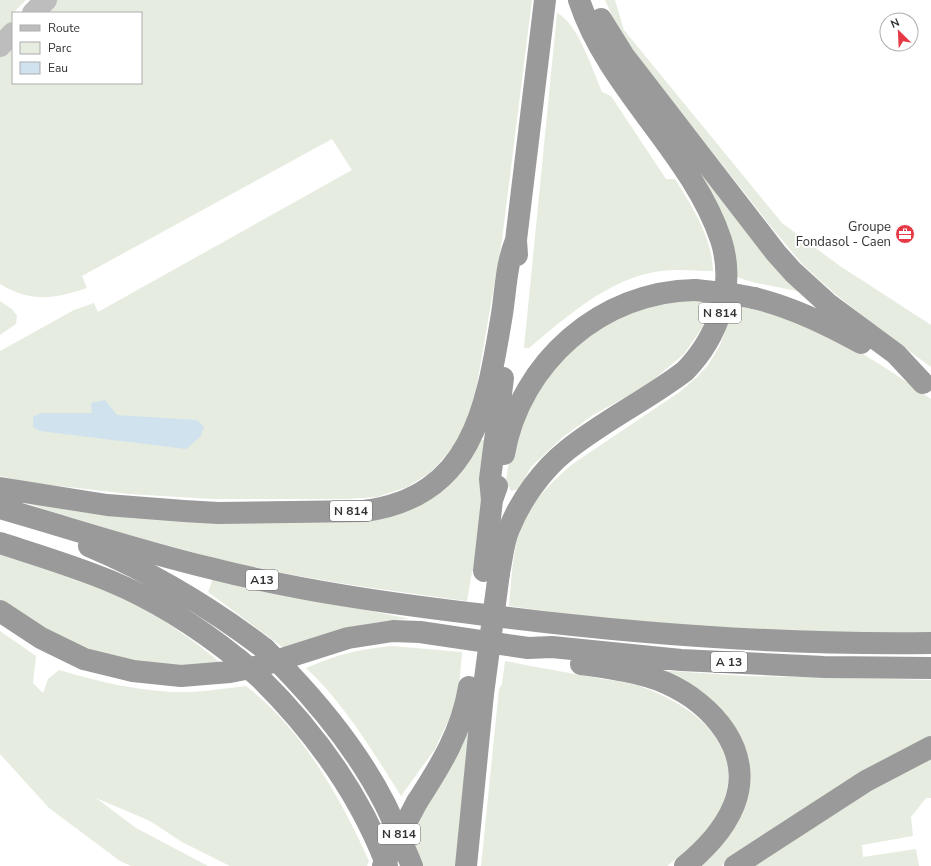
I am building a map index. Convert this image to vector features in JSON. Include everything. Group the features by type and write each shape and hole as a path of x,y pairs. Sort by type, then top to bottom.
{"highway":[{"name":"N 814","path":"466,866 476,690 491,572 492,500 490,479 518,258 516,240 545,0"},
{"name":"N 814","path":"491,572 514,518 530,492 543,475 566,451 685,371 699,355 710,338 725,294 725,258 714,224 685,172 611,66 598,44 579,0"},
{"path":"594,0 606,28 624,56 776,253 793,272 827,303 896,354 927,385"},
{"name":"N 814","path":"0,488 108,505 218,513 342,512 384,508 411,499 436,482 452,467 466,447 477,424 487,392 502,313 509,258 516,240"},
{"path":"492,500 500,480 505,449 518,410 531,384 554,353 586,326 616,308 640,298 660,293 695,290 725,293 780,304 834,327 867,346 927,385"},
{"name":"A13","path":"0,508 209,568 259,580 359,598 531,621"},
{"name":"N 814","path":"0,517 86,545 135,567 202,604 265,649 324,712 362,763 386,805 412,866"},
{"name":"N 814","path":"0,542 86,571 132,591 181,619 238,658 258,676 310,730 340,771 364,816 386,866"},
{"path":"0,610 41,638 84,659 133,671 181,676 230,672 260,666 348,638 393,631 420,632 528,648 552,659 614,669 665,683 693,699 722,725 731,741 737,757 739,780 736,797 730,813 719,832 685,866"},
{"name":"A 13","path":"531,621 657,634 758,640 859,644 931,643"},
{"name":"A 13","path":"528,648 552,647 681,660 751,664 824,667 931,668"},
{"name":"N 814","path":"383,866 417,802 449,751 476,690"},
{"path":"735,866 866,781 931,747"},
{"path":"469,831 475,849 474,866"}],"main road":[{"path":"34,12 46,0"},
{"path":"0,46 12,34"}],"green space":[{"path":"0,0 26,0 14,12 12,12 12,25 0,37"},
{"path":"56,0 532,0 502,240 475,396 458,441 431,472 407,487 377,497 346,499 212,499 129,494 25,482 0,476 0,351 74,310 94,303 98,312 352,170 332,139 82,276 87,288 53,297 32,297 11,290 0,284 0,56 12,44 12,84 142,84 142,12 44,12"},
{"path":"605,0 615,0 624,30 782,223 840,266 931,325 931,367 879,329 834,293 803,265 772,228 651,74 619,31"},
{"path":"557,13 565,18 578,37 602,92 611,96 666,179 675,179 688,200 705,234 712,258 713,271 677,270 655,272 637,276 620,283 588,302 529,348 524,348"},
{"path":"691,153 802,292 752,282 737,277"},
{"path":"710,299 702,328 684,354 646,386 593,415 563,437 531,467 519,489 511,491 506,481 509,460 524,411 550,366 587,333 643,302"},
{"path":"0,301 13,310 17,316 16,324 0,335"},
{"path":"736,303 763,307 786,315 829,335 871,359 931,399 931,635 776,633 597,618 509,606 513,561 517,539 525,518 534,504 554,481 574,463 681,391 697,377 709,364 720,345"},
{"path":"480,440 484,440 486,443 476,567 472,572 467,601 327,581 244,565 136,537 29,504 67,507 401,511"},
{"path":"0,553 72,578 125,599 173,627 222,664 167,668 100,656 23,617 0,599"},
{"path":"213,578 410,619 377,622 346,628 316,637 285,649 208,592"},
{"path":"0,631 36,656 33,683 43,693 48,679 59,670 115,684 158,691 191,692 246,686 285,723 318,766 346,813 358,837 369,861 367,866 230,866 182,842 150,821 96,798 136,828 208,866 131,866 120,861 49,808 0,754"},
{"path":"392,646 462,652 458,700 435,749 401,796 358,729 333,697 306,668 348,653"},
{"path":"505,661 625,682 654,692 688,710 715,736 723,752 728,769 727,789 723,805 710,826 667,866 481,866 499,689 502,684"},
{"path":"655,670 746,676 931,680 931,739 823,798 721,866 690,866 713,844 741,761"},
{"path":"479,679 456,866 421,866 409,832"},
{"path":"931,755 931,798 926,798 911,817 913,836 862,845 863,857 916,849 919,866 749,866 851,797"}],"water":[{"path":"105,400 117,415 197,420 204,427 200,437 186,449 40,431 33,427 33,417 41,413 92,413 91,403"}],"place":[{"name":"Groupe Fondasol - Caen","path":"905,234"}]}
